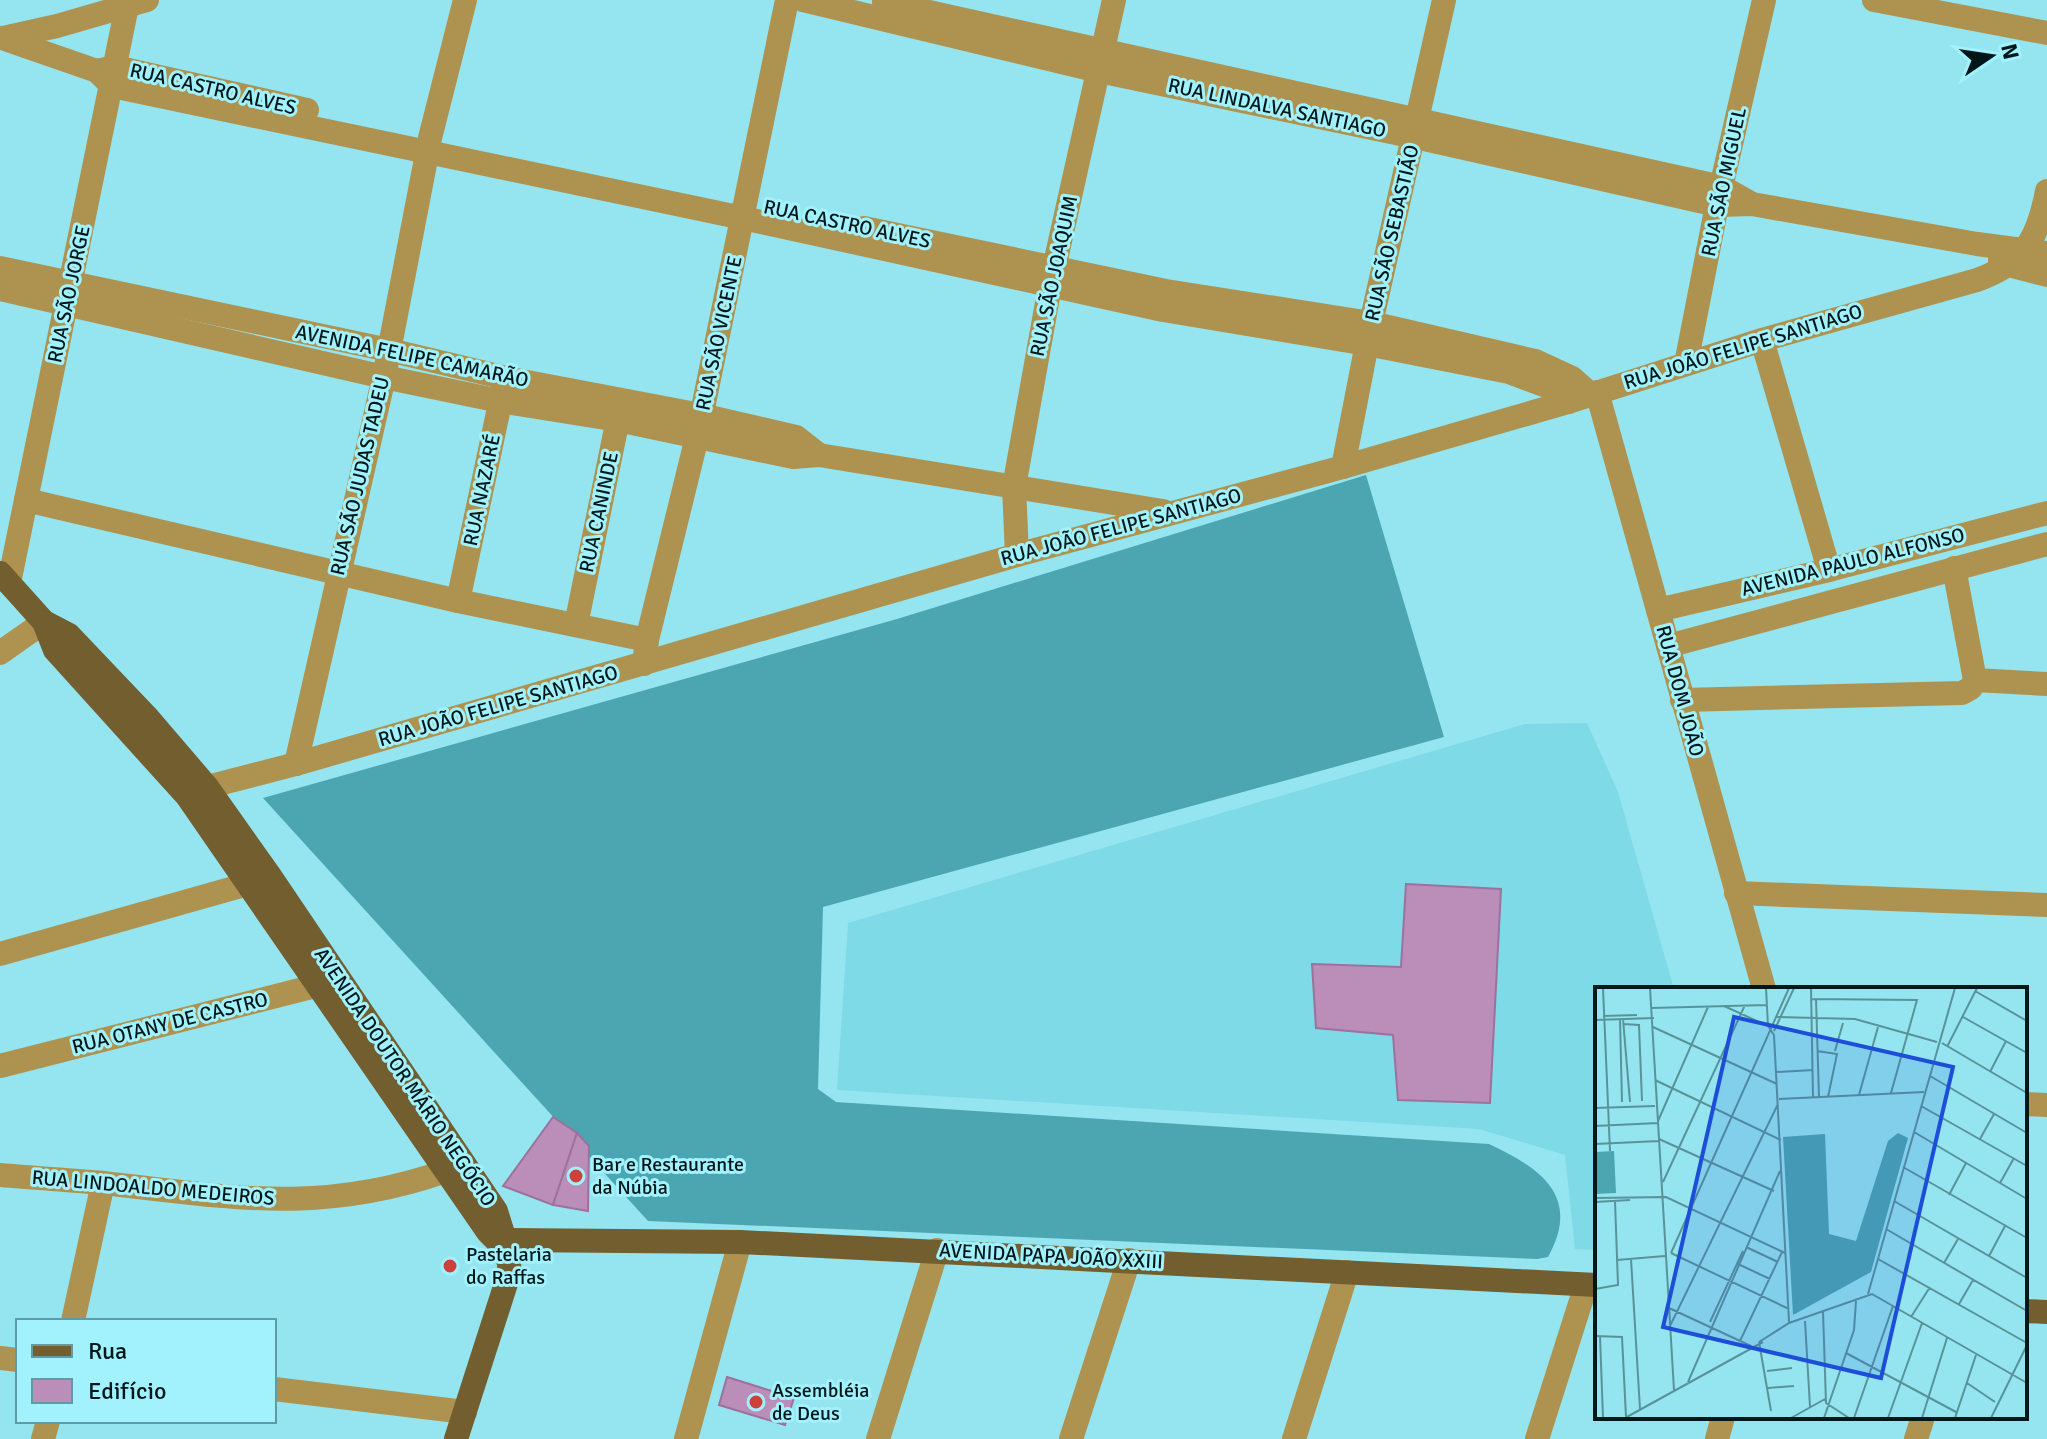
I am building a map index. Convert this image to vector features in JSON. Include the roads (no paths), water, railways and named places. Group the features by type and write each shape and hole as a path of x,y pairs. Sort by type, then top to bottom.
{"main road":[{"name":"AVENIDA DOUTOR MÁRIO NEGÓCIO","path":"5,578 44,622 55,650 187,796 491,1237 505,1240 496,1211 207,787 148,718 69,635 44,622"},
{"name":"AVENIDA PAPA JOÃO XXIII","path":"505,1240 740,1242 937,1250 1592,1285"},
{"path":"456,1439 508,1280 505,1240"},
{"path":"2027,1311 2047,1312"}],"street":[{"name":"RUA SÃO JUDAS TADEU","path":"296,764 384,377 429,145 465,0"},
{"name":"RUA SÃO VICENTE","path":"646,652 699,426 787,0"},
{"name":"RUA LINDALVA SANTIAGO","path":"803,0 1417,127 1752,204 1977,244 2027,256 2047,275"},
{"name":"RUA LINDALVA SANTIAGO","path":"873,0 1101,61"},
{"name":"RUA SÃO JOAQUIM","path":"1017,555 1014,487 1052,277 1114,0"},
{"name":"RUA SÃO SEBASTIÃO","path":"1343,467 1369,334 1444,0"},
{"name":"RUA SÃO MIGUEL","path":"1686,364 1719,196 1764,0"},
{"path":"1874,0 2047,33"},
{"path":"5,43 137,3"},
{"name":"RUA SÃO JORGE","path":"5,578 26,500 69,293 108,75 137,3"},
{"name":"RUA CASTRO ALVES","path":"5,43 108,75 1052,277 1164,300 1535,361 1572,378 1585,396"},
{"path":"2027,256 2044,223 2047,191"},
{"name":"RUA JOÃO FELIPE SANTIAGO","path":"207,787 296,764 646,652 1343,467 1762,340 1977,280 2027,256"},
{"name":"AVENIDA FELIPE CAMARÃO","path":"0,268 69,293 384,377 503,390 620,410 699,426 793,457 819,455 1174,512"},
{"name":"AVENIDA FELIPE CAMARÃO","path":"0,289 69,293 389,350 503,390"},
{"path":"1762,340 1829,570"},
{"name":"RUA NAZARÉ","path":"458,601 503,390"},
{"name":"RUA DOM JOÃO","path":"1585,396 1658,610 1763,987"},
{"name":"RUA CANINDE","path":"576,625 620,410"},
{"name":"RUA JOÃO FELIPE SANTIAGO","path":"26,500 337,574 576,625 646,652"},
{"name":"AVENIDA PAULO ALFONSO","path":"1658,610 1829,570 2047,513"},
{"name":"AVENIDA PAULO ALFONSO","path":"1668,646 2047,544"},
{"path":"1682,700 1962,693 1971,688 1975,680 1954,568"},
{"path":"0,653 44,622"},
{"path":"1975,680 2047,684"},
{"path":"0,954 248,884"},
{"path":"1736,893 2047,905"},
{"name":"RUA OTANY DE CASTRO","path":"0,1066 340,980"},
{"path":"2027,1104 2047,1105"},
{"name":"RUA LINDOALDO MEDEIROS","path":"0,1175 232,1198 324,1199 409,1184 446,1171"},
{"path":"73,1319 103,1183"},
{"path":"686,1439 740,1242"},
{"path":"878,1439 937,1250"},
{"path":"1071,1439 1129,1260"},
{"path":"1294,1439 1347,1272"},
{"path":"1537,1439 1592,1285"},
{"path":"276,1389 465,1412"},
{"path":"1717,1439 1722,1419"},
{"path":"1916,1439 1922,1419"}],"place":[{"name":"Bar e Restaurante da Núbia","path":"576,1176"},
{"name":"Pastelaria do Raffas","path":"450,1266"},
{"name":"Assembléia de Deus","path":"756,1402"}]}
